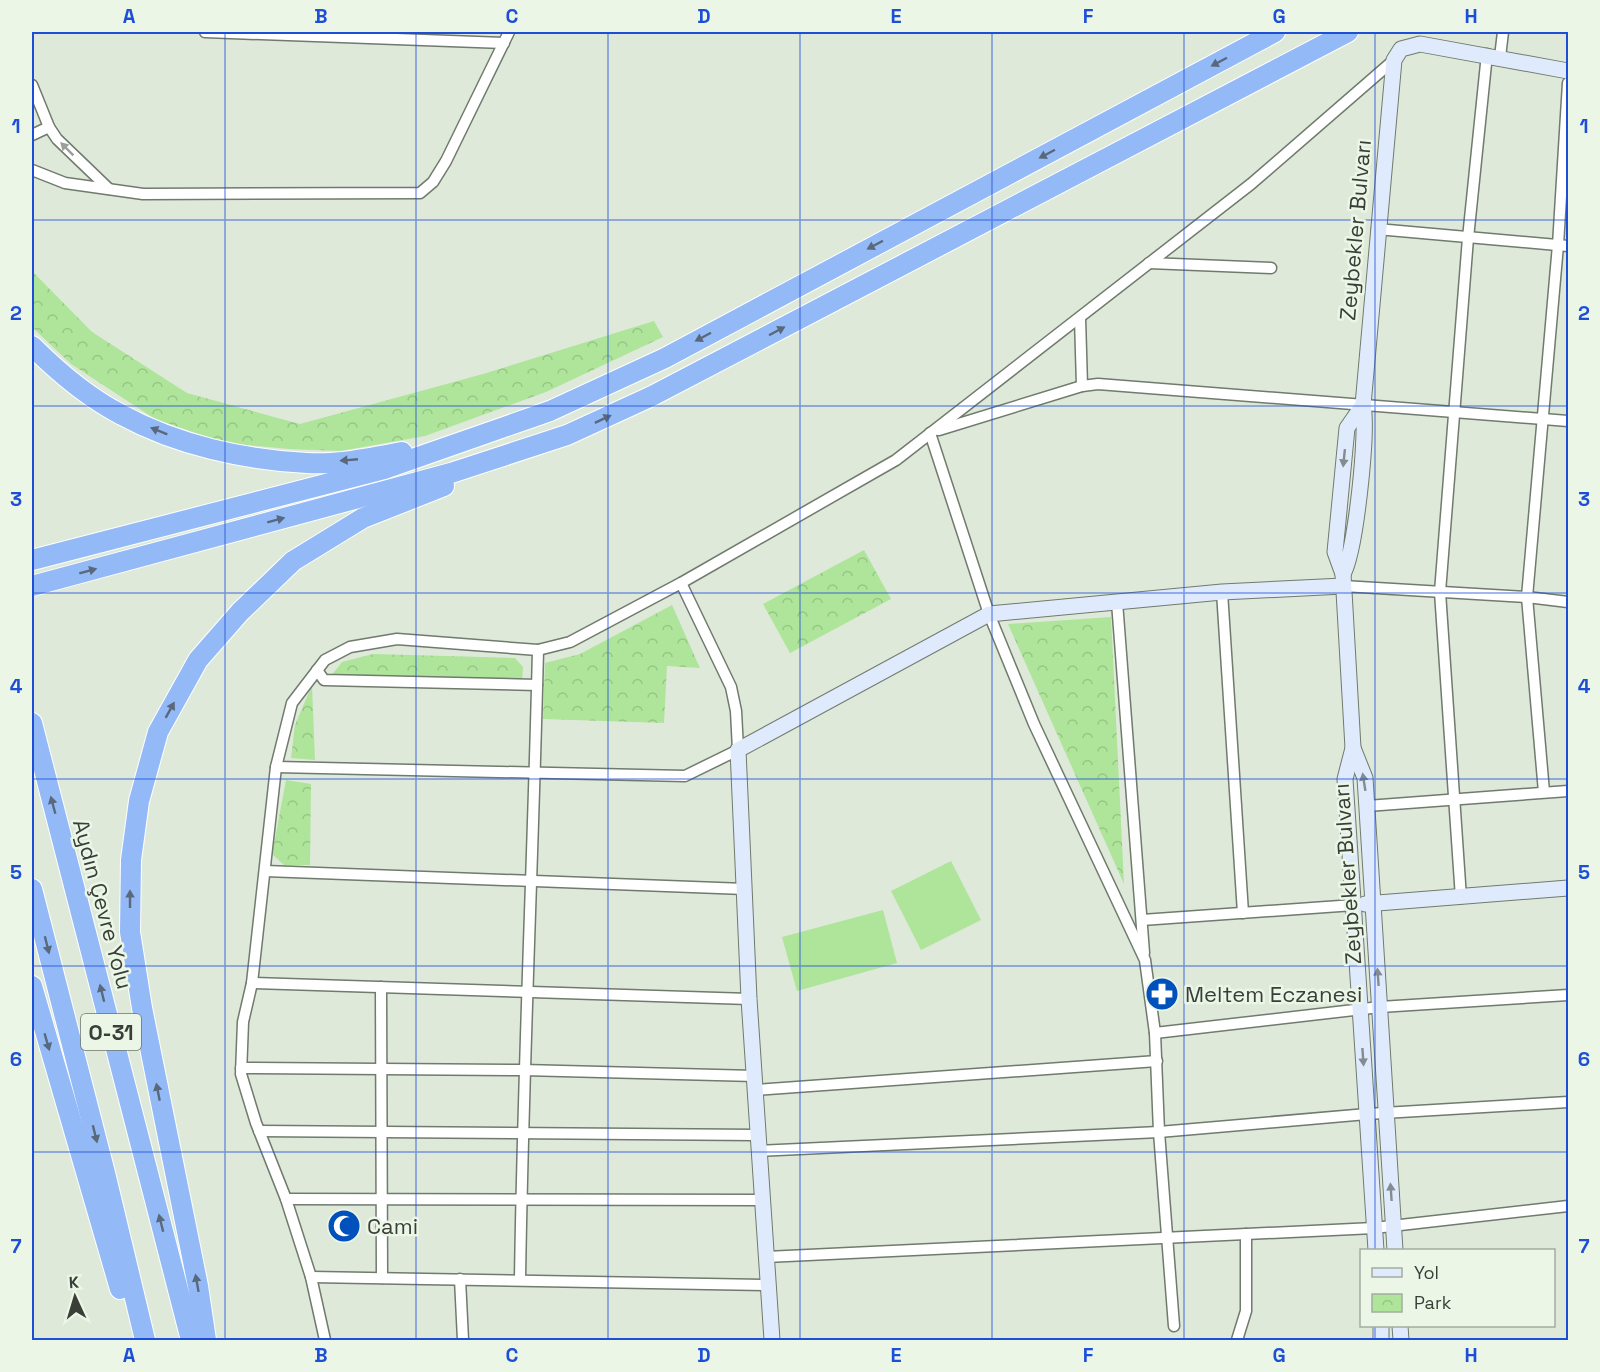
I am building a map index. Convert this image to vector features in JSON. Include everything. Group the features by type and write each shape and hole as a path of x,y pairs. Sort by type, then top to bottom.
{"highway":[{"path":"32,560 384,469 470,441 550,411 665,358 1273,32"},
{"path":"206,1341 198,1286 142,1008 130,932 131,860 137,813 158,732 198,660 240,612 293,561 363,518 567,435 652,396 1348,32"},
{"path":"32,346 58,372 122,415 179,439 245,457 308,463 373,458 470,441"},
{"path":"32,586 451,473 567,435"},
{"name":"Aydın Çevre Yolu","path":"32,723 191,1341"},
{"name":"O-31","path":"32,889 105,1173 145,1341"},
{"path":"32,986 136,1341"}],"street":[{"path":"205,32 504,43"},
{"path":"32,170 65,183 143,194 420,193 433,182 446,160 509,32"},
{"path":"1461,898 1440,592 1468,238 1493,55 1503,32"},
{"path":"325,1341 311,1276 286,1199 259,1131 241,1068 243,1022 252,984 276,767 292,703 325,660 350,647 397,639 538,650 570,642 681,583 896,460 1251,184 1394,60 1401,49 1420,44 1493,55 1569,71"},
{"name":"Zeybekler Bulvarı","path":"1376,1249 1345,779 1353,748 1343,580 1350,560 1365,428 1363,405 1377,229 1394,60"},
{"path":"1544,792 1527,597 1542,419 1563,246 1569,83"},
{"path":"32,85 49,127 57,139 110,189"},
{"path":"32,135 49,127"},
{"path":"1377,229 1563,246"},
{"path":"1149,263 1271,268"},
{"path":"1080,318 1082,386"},
{"path":"930,433 1082,386 1177,389 1569,421"},
{"path":"930,433 989,614 1034,724 1144,960"},
{"path":"276,767 685,776 738,750 989,614 1343,580 1440,592 1569,602"},
{"path":"681,583 731,687 736,711 749,999 772,1341"},
{"path":"1222,592 1244,913"},
{"path":"1117,602 1144,960 1155,1033 1174,1326"},
{"path":"520,1280 526,992 536,774 538,650"},
{"path":"317,670 324,680 537,685"},
{"name":"Zeybekler Bulvarı","path":"1353,748 1365,777 1395,1249"},
{"path":"1367,806 1569,790"},
{"path":"265,871 532,883 745,889"},
{"path":"1142,920 1461,898 1569,888"},
{"path":"252,984 749,999"},
{"path":"381,987 382,1278"},
{"path":"1155,1033 1380,1007 1569,994"},
{"path":"241,1068 524,1070 755,1083 1156,1061"},
{"path":"259,1131 523,1134 758,1143 1160,1132 1367,1114 1569,1102"},
{"path":"286,1199 762,1200"},
{"path":"766,1257 1374,1228 1569,1206"},
{"path":"1237,1341 1246,1311 1246,1234"},
{"path":"311,1276 768,1285"},
{"path":"460,1279 463,1341"}],"green space":[{"path":"32,271 92,332 187,393 300,424 483,374 654,321 663,337 546,392 425,436 341,451 224,443 155,419 71,364 32,327"},
{"path":"864,550 891,599 790,653 763,604"},
{"path":"672,605 700,668 667,666 664,723 543,719 545,663 580,654"},
{"path":"1111,617 1124,884 1008,624"},
{"path":"373,654 515,658 523,667 522,683 331,676 342,662"},
{"path":"312,685 315,760 291,758 295,725"},
{"path":"286,780 311,784 310,865 284,865 272,854"},
{"path":"951,861 981,920 921,950 891,891"},
{"path":"883,910 897,963 797,991 782,937"}],"place":[{"name":"Meltem Eczanesi","path":"1162,994"},
{"name":"Cami","path":"344,1226"}]}
